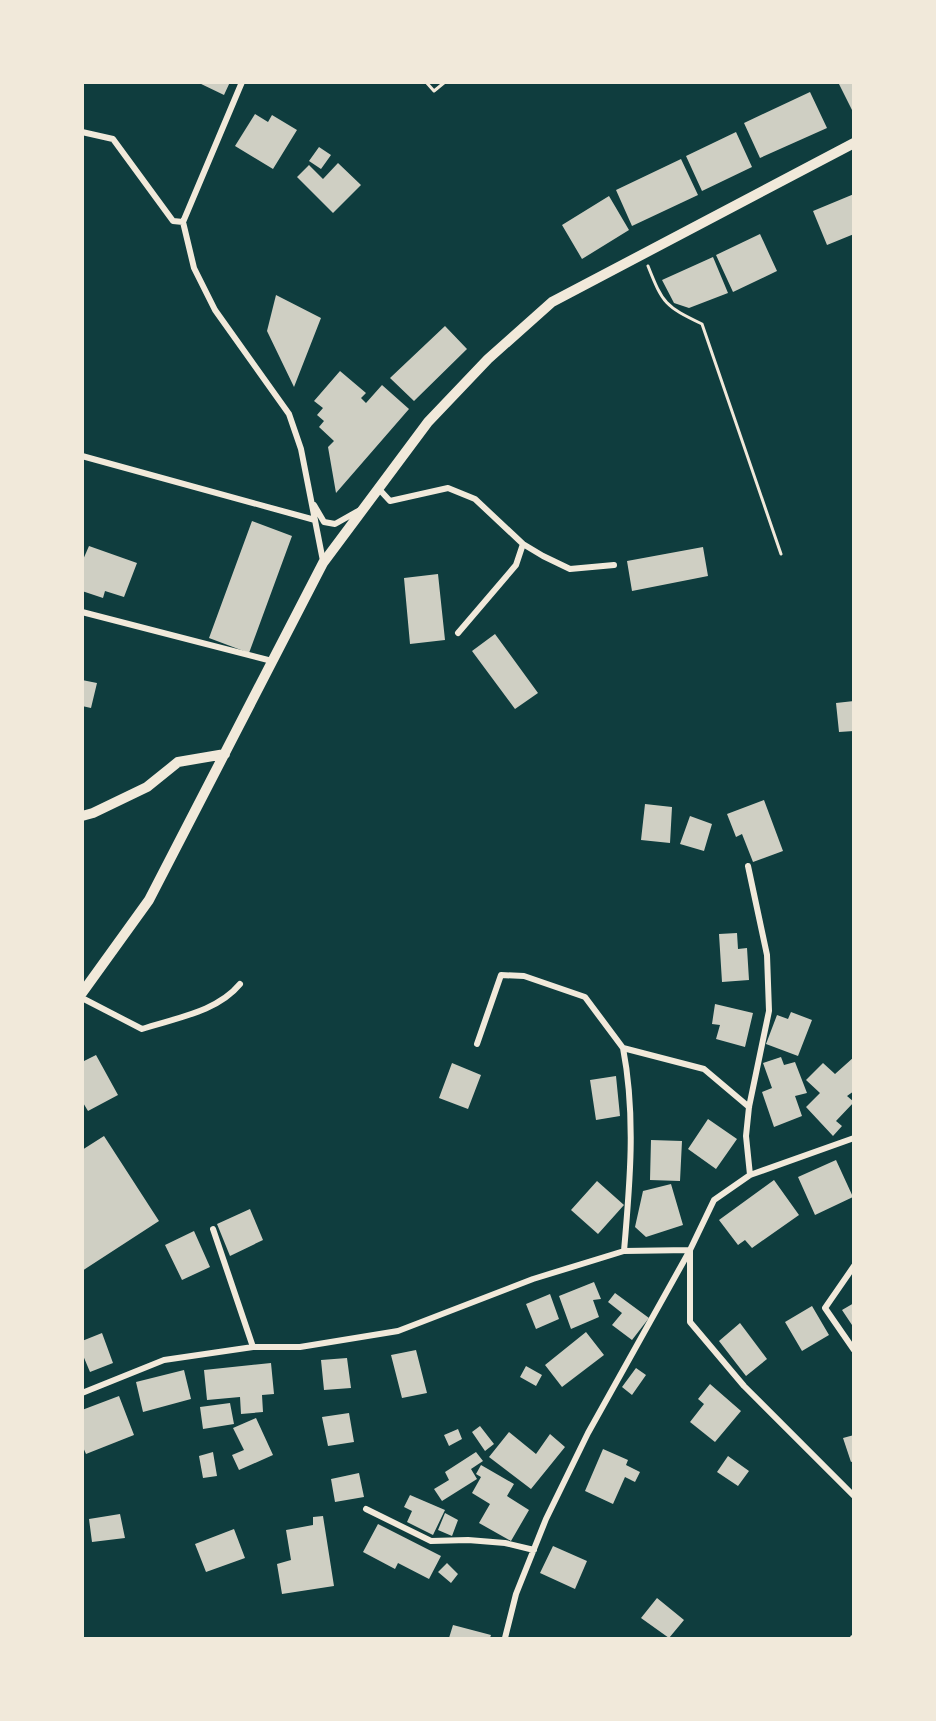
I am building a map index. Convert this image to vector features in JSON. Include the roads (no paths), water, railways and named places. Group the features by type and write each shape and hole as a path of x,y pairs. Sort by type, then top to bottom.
{"street":[{"path":"242,82 183,222 194,268 215,310 289,414 301,450 323,563"},
{"path":"82,132 113,139 173,221 183,222"},
{"path":"82,993 149,900 323,563 428,422 488,359 552,302 854,143"},
{"path":"82,456 315,520"},
{"path":"378,488 390,501 448,488 475,499 523,544 570,569 614,565"},
{"path":"311,501 324,522 335,524 365,506"},
{"path":"458,633 516,565 523,544"},
{"path":"82,612 272,661"},
{"path":"82,816 147,787 178,762 225,754"},
{"path":"748,866 767,955 769,1011 749,1107 746,1136 750,1175"},
{"path":"477,1044 501,975 524,976 585,997 623,1048 631,1091 629,1195 624,1251"},
{"path":"82,998 142,1029 199,1011 228,998 240,984"},
{"path":"623,1048 704,1069 749,1107"},
{"path":"505,1638 516,1594 588,1433 690,1250 714,1200 750,1175 854,1138"},
{"path":"213,1229 253,1347"},
{"path":"82,1393 164,1360 253,1347 300,1347 398,1331 533,1279 624,1251 690,1250"},
{"path":"690,1250 690,1322 744,1386 854,1496"},
{"path":"854,1266 825,1308 854,1350"},
{"path":"366,1509 430,1541 468,1539 505,1543 534,1550"}]}
